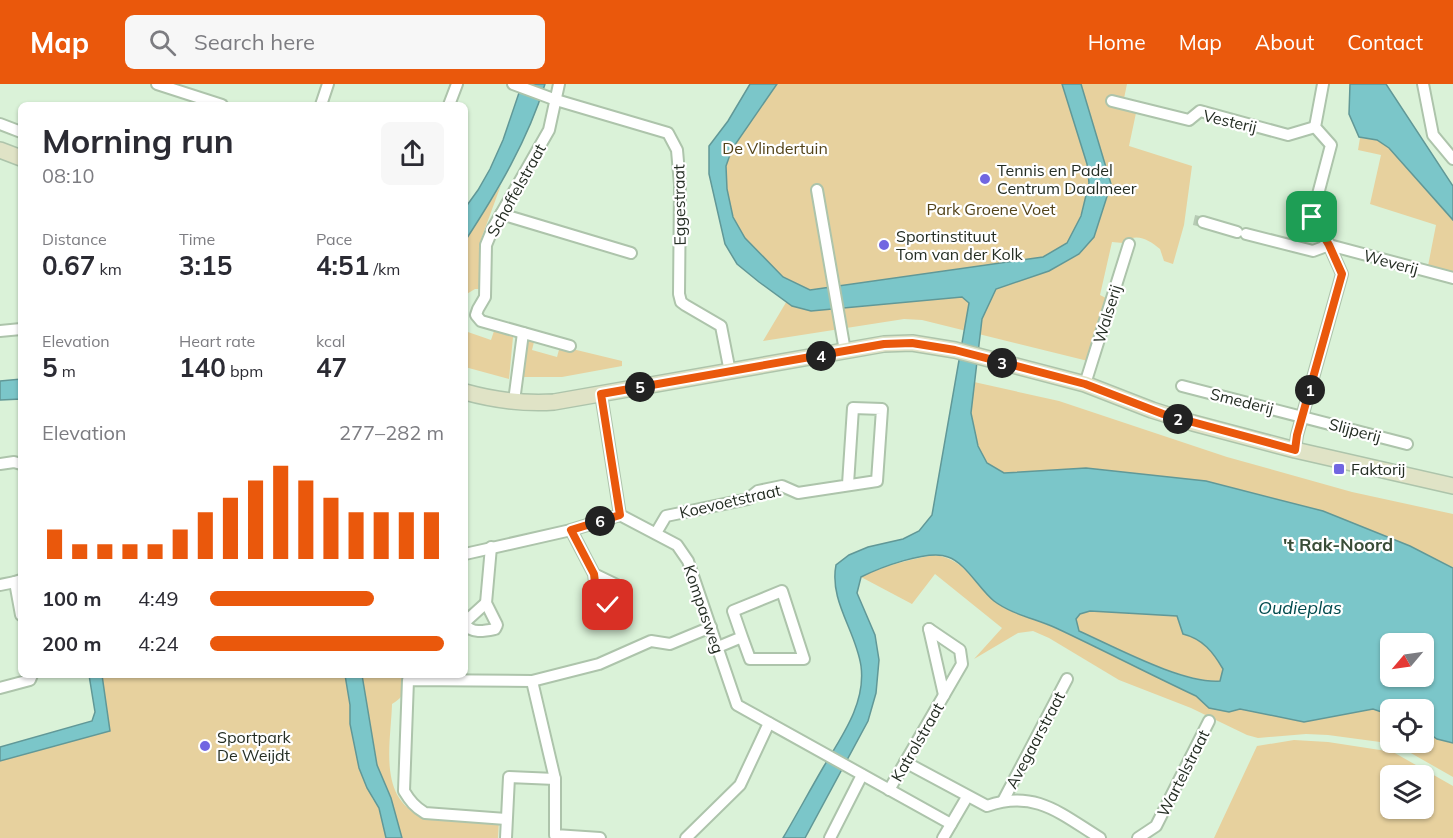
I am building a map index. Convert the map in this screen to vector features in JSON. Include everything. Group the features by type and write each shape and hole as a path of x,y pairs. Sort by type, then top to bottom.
{"street":[{"path":"156,84 213,102"},
{"path":"322,102 328,84"},
{"path":"450,102 457,84"},
{"name":"Schoffelstraat","path":"559,84 549,130 486,245 485,297 476,315 481,321 570,346"},
{"path":"1295,450 1302,416 1342,274 1329,245 1312,217 1330,145 1315,127 1323,84"},
{"path":"1423,84 1433,135 1453,159"},
{"path":"516,85 556,100"},
{"name":"Eggestraat","path":"556,100 668,133 677,150 680,185 679,294 681,302 722,326 730,372"},
{"name":"Vesterij","path":"1112,101 1189,120 1200,111 1288,135 1315,127"},
{"path":"0,124 18,131"},
{"path":"0,150 18,157"},
{"path":"817,190 845,351"},
{"path":"501,214 631,253"},
{"path":"1203,222 1313,251 1329,245"},
{"name":"Walserij","path":"1085,384 1129,244"},
{"name":"Weverij","path":"1329,245 1453,278"},
{"path":"0,331 18,329"},
{"path":"514,401 523,333"},
{"path":"468,393 514,401 554,402 895,343 930,345 1085,384 1163,414 1295,450 1453,486"},
{"name":"Smederij","path":"1182,386 1302,416"},
{"path":"468,553 571,530 620,515 601,394"},
{"name":"Koevoetstraat","path":"656,533 666,516 748,499 758,491 782,486 798,493 877,481 882,409 853,408 848,484"},
{"name":"Slijperij","path":"1302,416 1407,444"},
{"path":"0,464 17,463"},
{"name":"Kompasweg","path":"620,515 677,545 683,553 737,705 862,775"},
{"path":"571,530 594,574"},
{"path":"468,628 475,631 495,629 497,625 486,603 491,547"},
{"path":"0,585 18,581"},
{"path":"782,591 804,659 750,659 742,637 733,611 782,591"},
{"path":"468,620 486,603"},
{"path":"506,819 425,813 415,808 409,800 404,792 408,678 531,681 599,664 651,641 670,644 711,627"},
{"name":"Katrolstraat","path":"889,790 962,664 960,650 928,628 944,695"},
{"path":"718,647 742,637"},
{"path":"0,688 31,678"},
{"name":"Avegaarstraat","path":"1003,801 1067,679"},
{"path":"531,681 555,779 555,835 600,838"},
{"name":"Wartelstraat","path":"1138,838 1156,826 1209,721"},
{"path":"686,838 740,785 769,723"},
{"path":"905,762 987,807 1003,801 1025,800 1042,804 1100,838"},
{"path":"830,838 862,775 951,824"},
{"path":"506,838 509,777 555,779"},
{"path":"943,838 967,797"}],"green space":[{"name":"Park Groene Voet","path":"777,84 1127,84 1122,108 1136,113 1129,146 1192,166 1184,225 1173,264 1164,261 1160,249 1142,238 1133,238 1123,243 1112,242 1100,295 1106,298 1088,361 922,320 904,319 763,341 797,284 783,277 745,238 733,217 727,189 726,166 732,149"},
{"path":"1360,138 1377,140 1389,148 1453,220 1453,272 1428,266 1436,225 1370,204 1381,155 1358,150"},
{"path":"501,185 480,242 481,289 475,289 468,293 468,236"},
{"path":"494,331 513,337 509,379 468,368 468,332 491,340"},
{"path":"528,340 534,342 532,350 557,357 560,346 622,361 622,366 562,377 524,377"},
{"path":"974,382 1059,401 1227,457 1352,492 1453,514 1453,568 1410,546 1323,511 1206,481 1086,468 1004,473 987,463 978,447 971,413"},
{"path":"933,555 953,561 999,605 1055,628 1196,696 1209,708 1229,712 1240,709 1304,722 1373,709 1380,711 1380,742 1328,735 1306,734 1258,738 1247,735 1191,708 1119,680 1049,638 1033,631 1018,633 974,659 1002,628 935,574 912,604 861,577 896,564"},
{"path":"1090,611 1177,616 1183,634 1207,647 1224,669 1220,681 1205,680 1168,670 1079,631 1076,618"},
{"name":"Sportpark De Weijdt","path":"102,678 346,678 350,705 350,724 372,798 379,808 386,838 0,838 0,761 109,731"},
{"path":"362,678 403,678 403,692 400,698 392,704 389,752 393,784 399,797 408,808 423,816 499,820 498,838 402,838 391,798 377,765"},
{"path":"1434,737 1453,743 1453,777 1411,753 1434,753"},
{"path":"1294,740 1328,742 1380,750 1380,753 1395,753 1416,765 1380,765 1380,819 1434,819 1434,775 1453,786 1453,838 1214,838 1257,746"}],"water":[{"path":"522,84 545,84 530,125 511,165 468,236 468,204 490,169 503,140"},
{"name":"Oudieplas","path":"750,84 777,84 732,149 726,166 727,189 733,217 745,238 783,277 810,290 1043,257 1067,243 1081,216 1089,183 1087,164 1062,84 1081,84 1111,184 1094,237 1079,254 1049,271 996,289 982,319 971,413 978,446 987,463 1004,473 1086,468 1206,481 1323,511 1410,546 1453,568 1453,743 1434,737 1434,699 1380,699 1380,711 1373,709 1304,722 1240,709 1229,712 1209,708 1196,696 1056,628 1001,606 988,596 967,570 955,560 939,555 928,555 891,565 861,577 857,593 875,635 879,660 876,693 868,721 805,838 783,838 845,731 860,693 861,666 836,591 836,565 849,555 868,547 903,539 919,531 932,515 969,303 962,297 811,311 792,306 737,264 725,244 709,174 709,146 728,121","holes":["1090,611 1177,616 1183,634 1202,643 1223,669 1220,681 1187,677 1130,655 1079,631 1076,619 1080,614"]},
{"path":"1350,84 1386,84 1453,186 1453,220 1389,148 1377,140 1359,137 1349,114"},
{"path":"18,379 18,399 0,400 0,381"},
{"path":"89,678 102,678 110,731 0,761 0,747 92,721 95,712"},
{"path":"346,678 362,678 377,765 391,798 402,838 386,838 379,808 359,768 350,724 350,705"}],"tunnel":[{"path":"1194,220 1203,222"}],"place":[{"name":"Tennis en Padel Centrum Daalmeer","path":"985,179"},
{"name":"Sportinstituut Tom van der Kolk","path":"884,245"},
{"name":"Faktorij","path":"1339,469"},
{"name":"Sportpark De Weijdt","path":"205,746"}],"district":[{"name":"'t Rak-Noord","path":"1338,544"}],"route":[{"path":"608,605 598,606 594,574 571,530 620,515 601,394 884,344 912,343 955,350 1085,384 1163,414 1295,450 1297,435 1342,274 1329,245 1312,217"}],"park label":[{"name":"De Vlindertuin","path":"775,148"}]}
